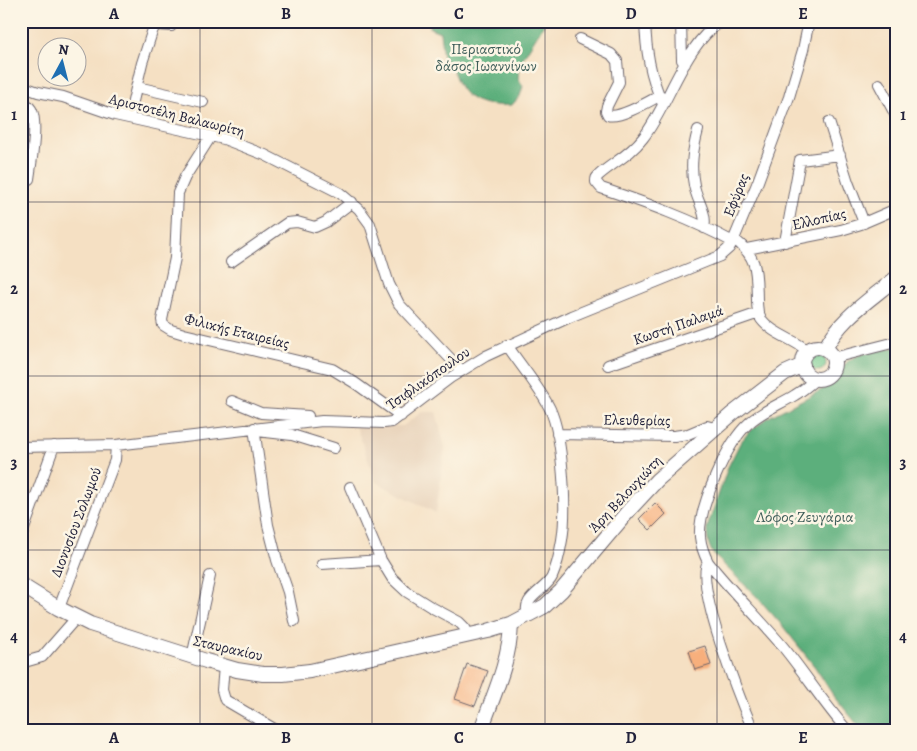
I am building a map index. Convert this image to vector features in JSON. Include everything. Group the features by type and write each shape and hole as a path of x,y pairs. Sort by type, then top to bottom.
{"street":[{"path":"130,118 153,28 157,25 171,26 172,21"},
{"path":"645,21 648,62 652,81 661,100"},
{"path":"681,21 682,60 685,64"},
{"path":"722,21 705,35 685,64 661,100 646,134 624,158 598,176 596,182 601,188 643,201 733,241"},
{"name":"Εφύρας","path":"747,249 733,241 763,169 789,97 803,50 809,21"},
{"path":"580,38 611,54 617,61 620,78 607,106 606,111 608,115 612,117 661,100"},
{"path":"879,84 896,116"},
{"name":"Αριστοτέλη Βαλαωρίτη","path":"21,86 43,94 59,96 100,111 211,136 248,148 281,162 340,193 352,202 366,218 373,230 389,284 395,297 410,316 461,370"},
{"path":"137,87 203,102"},
{"path":"21,100 30,107 34,116 34,135 29,179"},
{"path":"829,122 864,223"},
{"path":"698,130 691,163 695,192 705,219 704,228"},
{"name":"Φιλικής Εταιρείας","path":"211,136 185,177 178,193 175,258 162,320 163,325 176,332 332,369 355,382 401,416"},
{"path":"786,242 800,160 840,155"},
{"path":"231,262 287,223 297,222 315,227 326,222 352,202"},
{"name":"Ελλοπίας","path":"747,249 829,233 864,223 896,209"},
{"name":"Τσιφλικόπουλου","path":"21,447 116,445 298,422 328,420 392,422 461,370 508,345 660,279 720,256 733,241"},
{"path":"747,249 753,258 756,270 760,318 808,351"},
{"path":"896,278 847,318 834,332 829,354 834,366 830,373 824,378 816,379 808,376 803,365 808,351 818,348 829,354 896,342"},
{"name":"Κωστή Παλαμά","path":"608,365 759,313"},
{"path":"508,345 552,414 557,434 563,478 562,538 552,576 547,585 531,598 527,604 526,609 529,616"},
{"name":"Άρη Βελουχιώτη","path":"469,636 511,624 529,616 554,598 640,497 714,428 785,373 803,365"},
{"path":"816,379 798,394 757,416 732,442 715,478 701,520 701,546 708,562 777,640 827,707 847,730"},
{"path":"232,401 261,413 312,416 328,420"},
{"name":"Ελευθερίας","path":"557,434 674,436 688,434 706,426 714,428"},
{"path":"254,428 260,433 292,435 334,448"},
{"path":"254,428 268,525 288,592 294,621"},
{"name":"Διονυσίου Σολωμού","path":"59,608 114,460 116,445"},
{"path":"21,537 54,446"},
{"path":"350,487 381,560 390,576 397,584 431,607 459,622 469,636"},
{"path":"322,564 381,560"},
{"path":"708,562 705,569 705,578 715,623 739,696 753,730"},
{"path":"192,657 210,576"},
{"name":"Σταυρακίου","path":"21,585 59,608 107,630 192,657 263,674 310,671 469,636"},
{"path":"21,662 42,656 77,617"},
{"path":"481,730 506,657 511,636 511,624"},
{"path":"224,666 222,690 225,700 276,730"}],"shaded area":[{"path":"422,412 436,412 445,447 436,513 376,482 356,426 403,426"}],"green space":[{"name":"Περιαστικό δάσος Ιωαννίνων","path":"429,21 546,21 521,61 518,78 523,86 520,96 512,105 482,103 463,92 451,68 443,58 440,32 430,28"},
{"name":"Λόφος Ζευγάρια","path":"896,347 896,730 862,730 833,695 815,667 781,624 757,597 714,555 708,542 707,528 728,467 740,443 749,432 769,417 833,384 844,365 856,356"},
{"path":"818,355 826,363 818,371 810,363"}],"building":[{"path":"655,503 666,514 650,530 639,519"},
{"path":"705,646 711,665 695,670 689,651"},
{"path":"467,664 488,671 475,706 455,699"}]}
